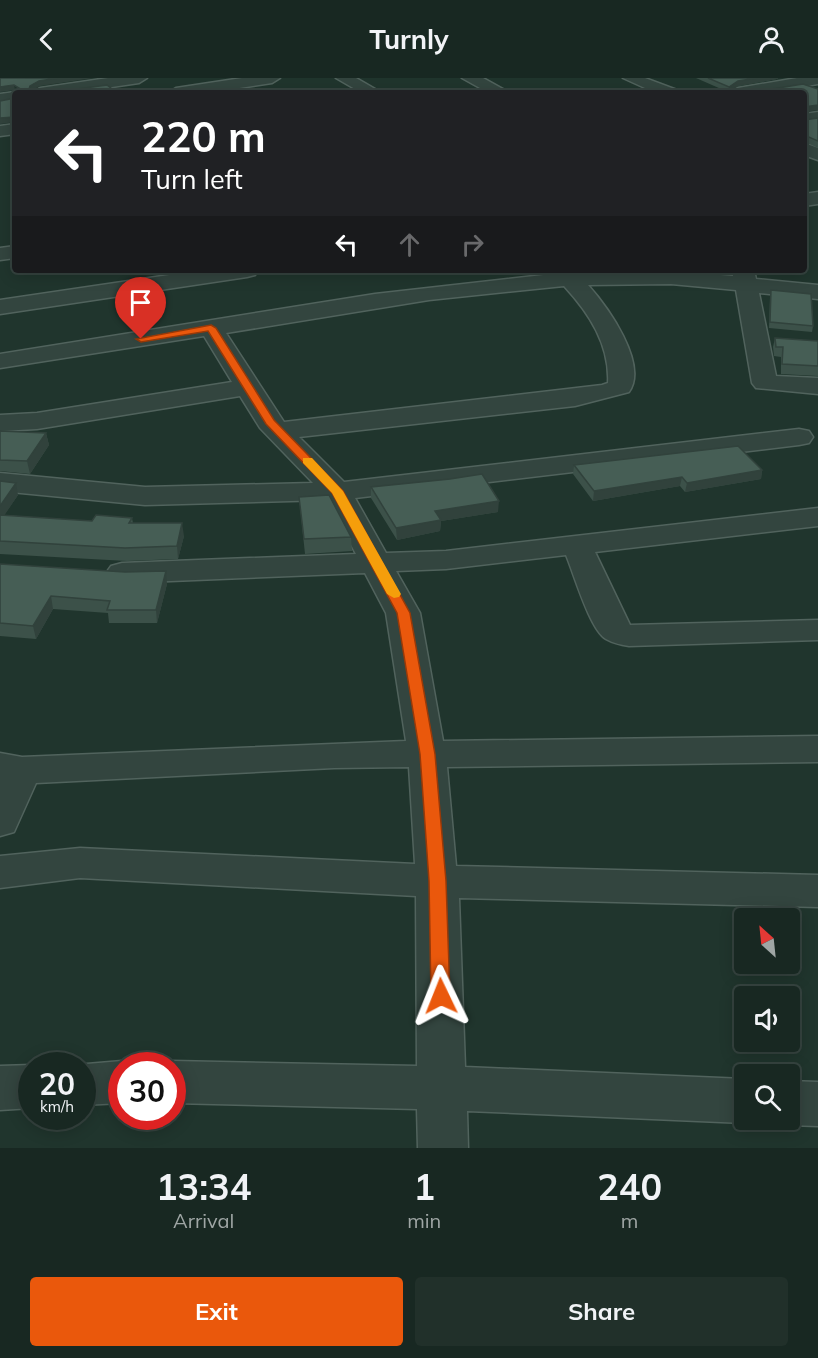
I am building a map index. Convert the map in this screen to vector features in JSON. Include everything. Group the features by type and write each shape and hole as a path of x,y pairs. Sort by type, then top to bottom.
{"street":[{"path":"56,90 102,81 139,78"},
{"path":"195,90 272,78"},
{"path":"344,78 368,90"},
{"path":"470,78 496,90"},
{"path":"631,78 663,90"},
{"path":"755,90 818,79"},
{"path":"102,81 116,90"},
{"path":"234,84 244,90"},
{"path":"0,307 227,273"},
{"path":"278,431 575,398 608,392 620,387 623,372 614,338 566,275"},
{"path":"0,361 416,294 566,275 745,278 818,292"},
{"path":"745,278 766,338 765,383 818,386"},
{"path":"211,328 247,387 278,431 338,491 379,563 403,613 427,754 437,881 444,1088 443,1148"},
{"path":"0,423 37,421 247,387"},
{"path":"0,482 145,496 338,491 799,437"},
{"path":"92,571 127,573 446,560 818,517"},
{"path":"577,545 612,627 629,636 818,630"},
{"path":"0,822 11,768 334,754 818,749"},
{"path":"0,872 80,863 437,881 818,891"},
{"path":"186,1082 444,1088 734,1101"},
{"path":"0,1088 18,1087"},
{"path":"800,1103 818,1104"}],"building":[{"path":"0,78 58,78 39,81 29,89 70,90 16,90 19,88 14,85 0,87"},
{"path":"708,78 757,78 738,81 729,87"},
{"path":"803,84 818,89 818,105 807,107 807,90 766,90"},
{"path":"107,85 113,90 70,90"},
{"path":"12,99 12,117 0,118 0,101"},
{"path":"818,118 818,141 807,136 807,120"},
{"path":"771,290 811,294 813,326 770,322"},
{"path":"775,338 818,341 818,366 782,364 783,347 776,347"},
{"path":"0,431 46,433 27,461 0,460"},
{"path":"738,446 762,470 687,483 682,477 594,491 574,465"},
{"path":"482,474 499,501 435,511 441,520 396,528 371,487 450,479"},
{"path":"0,481 16,483 0,506"},
{"path":"329,495 351,537 304,539 299,497"},
{"path":"0,515 92,521 96,515 132,518 129,523 182,523 177,546 125,548 0,541"},
{"path":"0,564 125,572 166,571 156,610 107,610 110,601 51,596 33,626 0,623"}],"slow traffic":[{"path":"307,461 338,491 394,594"}],"route":[{"path":"141,339 211,328 270,422 338,491 379,563 403,613 427,754 437,881 441,996"}]}
